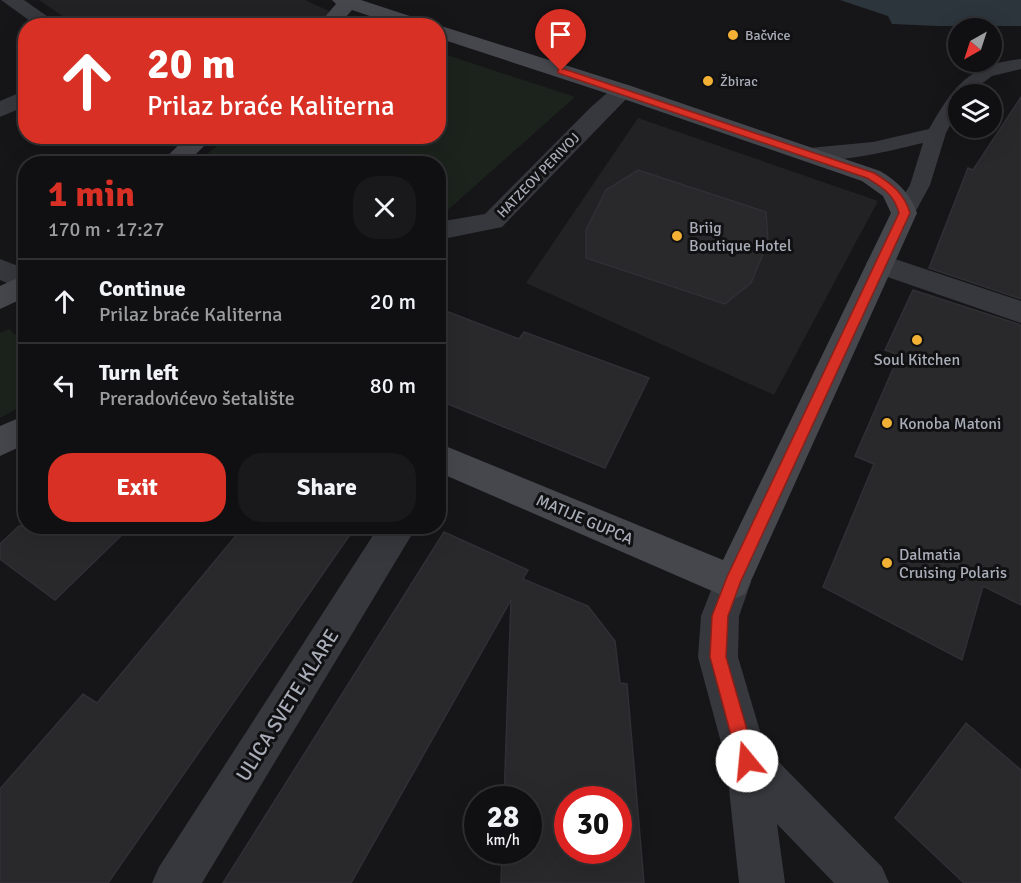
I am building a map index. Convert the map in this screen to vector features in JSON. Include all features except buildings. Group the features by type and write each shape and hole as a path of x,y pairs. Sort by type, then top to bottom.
{"street":[{"path":"11,0 39,18"},
{"path":"333,18 346,1 397,18"},
{"path":"446,34 623,91 871,176 890,188 901,201 904,213 732,582 720,616 718,657 747,761 762,883"},
{"name":"HATZEOV PERIVOJ","path":"446,230 493,221 598,113 623,91"},
{"path":"0,110 18,101"},
{"path":"180,156 194,144"},
{"path":"880,264 1021,312"},
{"path":"0,269 18,279"},
{"path":"0,300 18,288"},
{"path":"0,442 18,432"},
{"name":"MATIJE GUPCA","path":"446,463 732,582"},
{"name":"ULICA SVETE KLARE","path":"175,883 394,534"},
{"path":"747,761 866,883"}],"lane":[{"path":"968,84 985,71 1021,64"},
{"path":"904,213 920,184 936,132 948,113"},
{"path":"809,154 902,144 936,132"}],"shaded area":[{"path":"39,0 305,0 331,12 324,18 65,18"},
{"path":"840,0 1021,0 1021,26 1002,26 1002,18 948,18 948,26 892,24 888,16"},
{"path":"446,55 575,97 449,209 446,208 446,156 205,156 219,144 446,144"},
{"path":"638,118 878,201 774,395 526,283"},
{"path":"9,329 18,337 18,408 0,418 0,333"}],"place":[{"name":"Bačvice","path":"733,35"},
{"name":"Žbirac","path":"708,81"},
{"name":"Briig Boutique Hotel","path":"677,236"},
{"name":"Soul Kitchen","path":"917,340"},
{"name":"Konoba Matoni","path":"887,423"},
{"name":"Dalmatia Cruising Polaris","path":"887,563"}],"route":[{"path":"561,71 871,176 890,188 901,201 904,213 732,582 720,616 718,657 727,696 747,761"}]}
